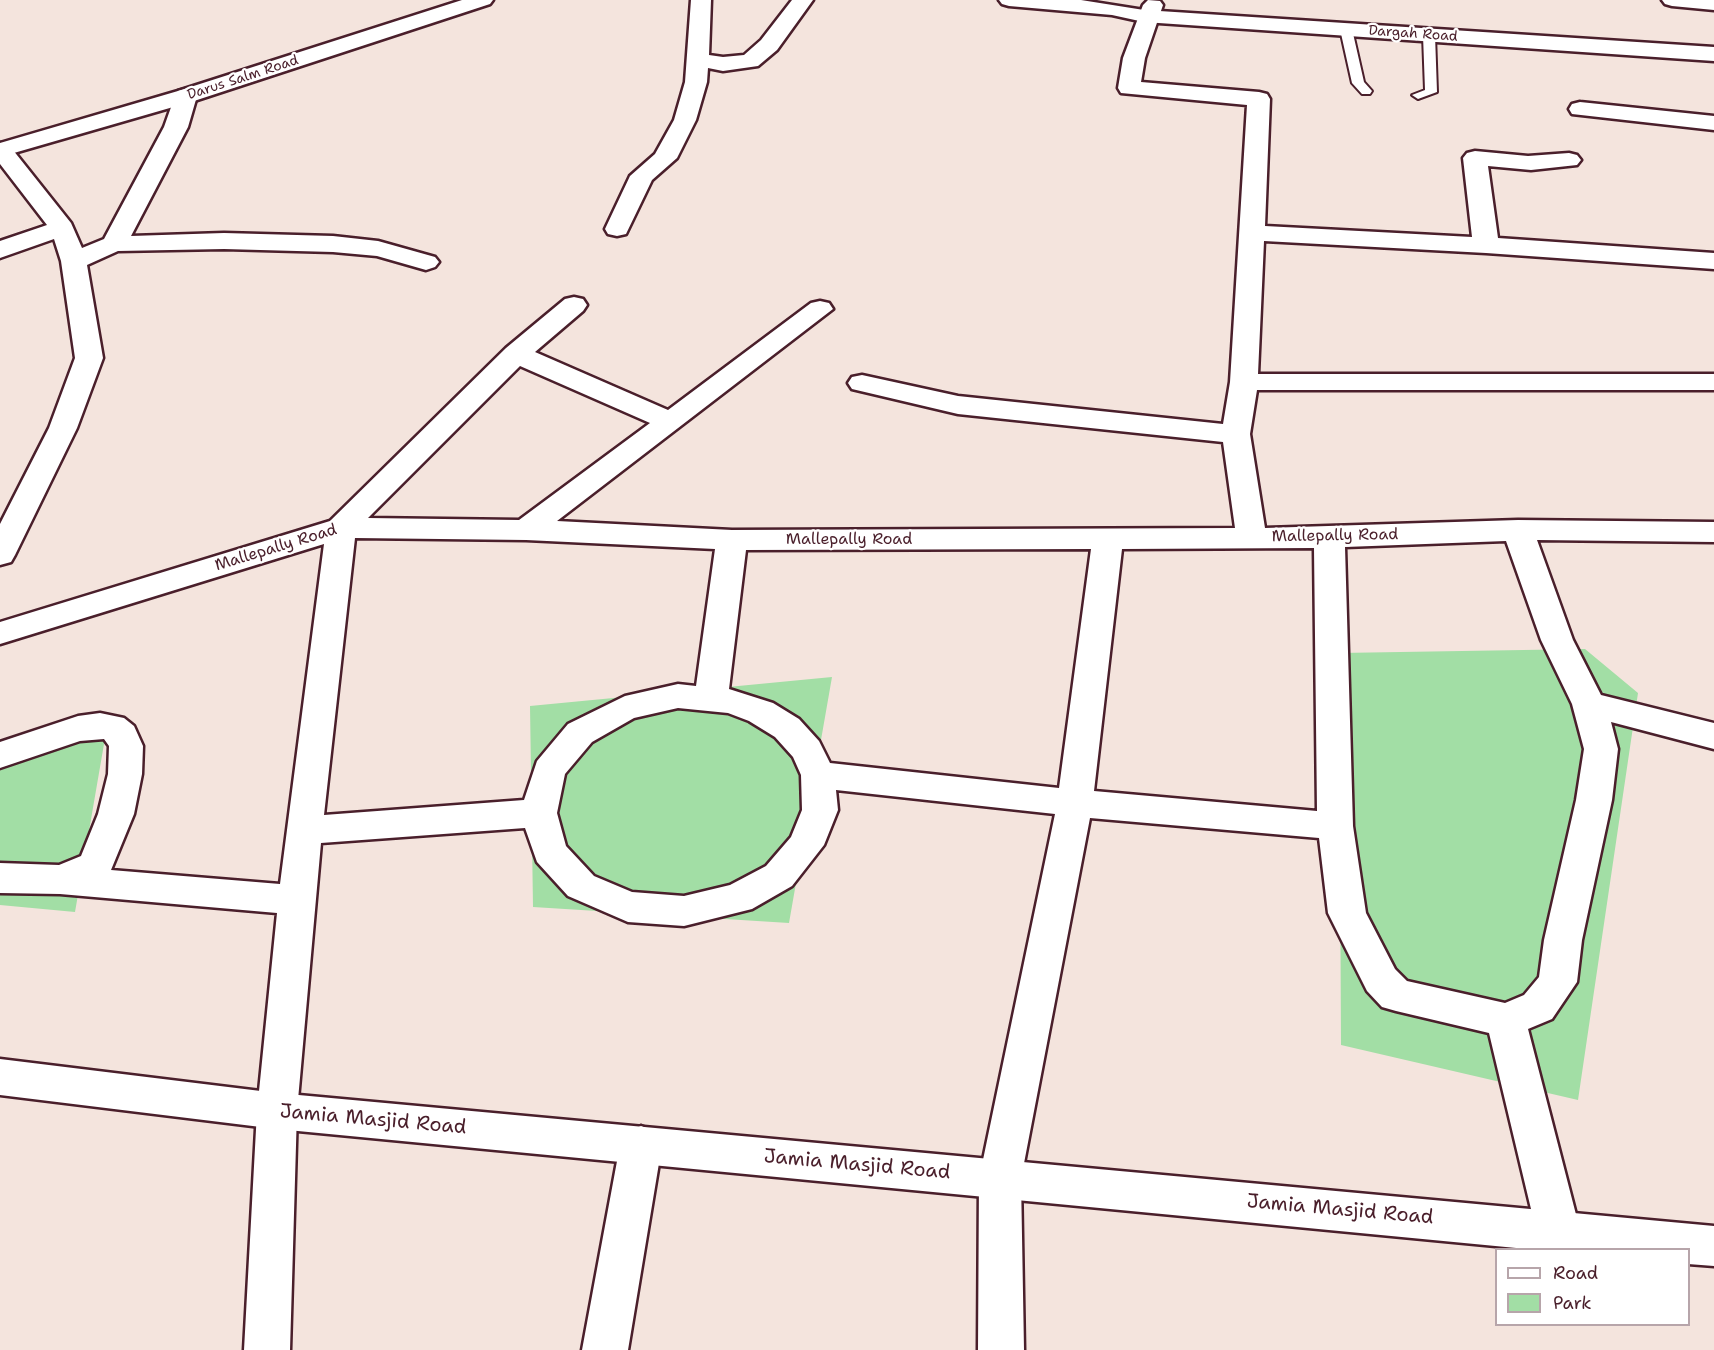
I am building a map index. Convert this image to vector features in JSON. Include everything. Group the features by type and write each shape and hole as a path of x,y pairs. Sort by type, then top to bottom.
{"street":[{"name":"Darus Salm Road","path":"0,150 186,96 483,0"},
{"path":"617,229 642,176 665,158 685,120 696,82 700,0"},
{"path":"697,60 723,64 750,61 769,45 803,0"},
{"name":"Dargah Road","path":"1009,0 1112,9 1146,7 1714,41"},
{"path":"1685,1 1714,4"},
{"path":"1146,7 1134,58 1130,88 1259,99 1244,382 1236,434 1251,537"},
{"name":"Dargah Road","path":"1146,7 1346,30 1714,54"},
{"path":"114,244 176,127 186,96"},
{"path":"1580,109 1714,123"},
{"path":"0,150 62,228 74,261 89,358 63,428 0,555"},
{"path":"1486,245 1475,158 1530,163 1538,160 1569,160"},
{"path":"0,250 62,228"},
{"path":"1253,233 1486,245 1714,261"},
{"path":"74,261 114,244 224,241 333,244 378,249 426,262"},
{"path":"267,1350 277,1111 304,830 341,528 516,354 574,305"},
{"path":"526,530 820,309"},
{"path":"516,354 670,422"},
{"path":"1244,382 1714,382"},
{"path":"862,383 958,405 1236,434"},
{"name":"Mallepally Road","path":"0,633 341,528 526,530 732,540 1329,538 1518,530 1714,532"},
{"path":"1329,538 1335,826 1347,913 1381,980 1396,994 1506,1020 1538,1007 1558,982 1563,940 1594,800 1600,749 1589,704 1557,640 1518,530"},
{"path":"1001,1350 1000,1179 1075,803 1108,539"},
{"path":"711,700 732,540"},
{"path":"678,696 731,701 761,712 787,728 807,750 818,775 820,810 806,845 779,876 739,898 684,911 628,907 581,886 550,852 539,813 549,770 580,733 625,708 678,696"},
{"path":"1589,704 1714,736"},
{"path":"0,755 78,729 112,727 122,735 126,746 125,774 116,814 95,865 81,874 59,880"},
{"path":"818,775 1075,803 1335,826"},
{"path":"304,830 539,813"},
{"path":"0,878 59,880 297,900"},
{"path":"1506,1020 1558,1230"},
{"name":"Jamia Masjid Road","path":"0,1077 277,1111 1714,1246"},
{"path":"605,1350 640,1145"}],"lane":[{"path":"1346,30 1358,83 1366,91"},
{"path":"1418,95 1431,92 1430,35"}],"green space":[{"path":"1585,649 1638,693 1578,1100 1341,1045 1339,653"},
{"path":"832,677 789,923 533,907 530,706"},
{"path":"109,715 75,912 0,905 0,762"}]}
